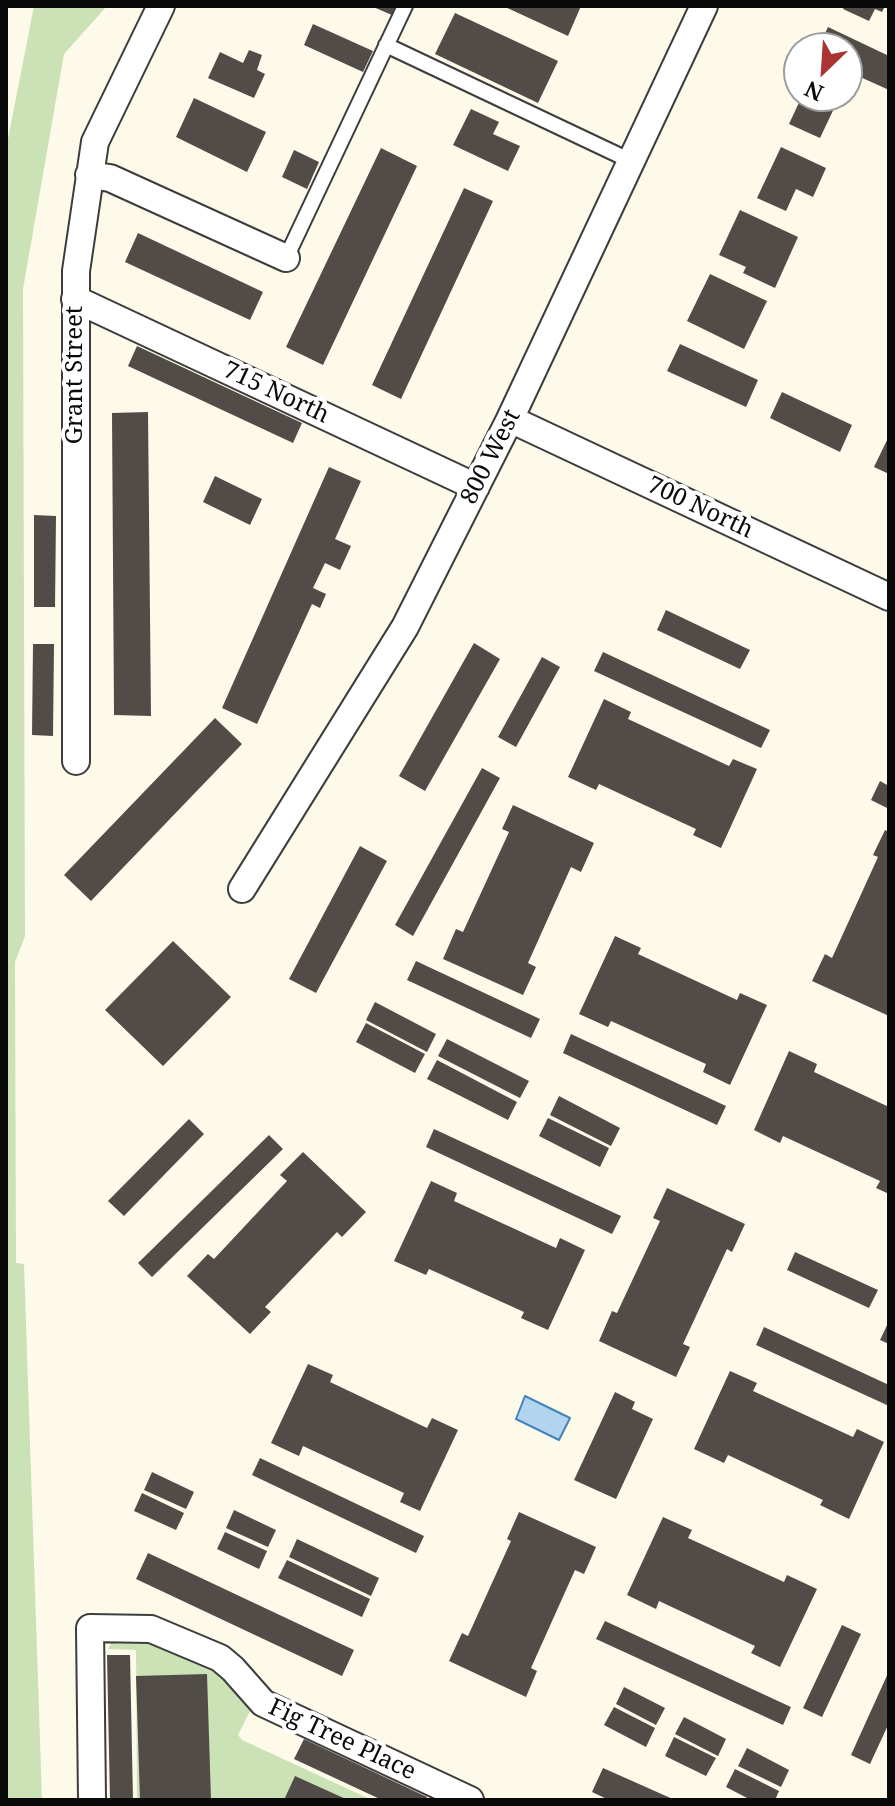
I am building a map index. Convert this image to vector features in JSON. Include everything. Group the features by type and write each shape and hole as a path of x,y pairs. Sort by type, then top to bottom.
{"street":[{"name":"Grant Street","path":"76,761 76,271 95,142 161,6"},
{"name":"800 West","path":"242,889 405,627 510,419 704,6"},
{"path":"89,175 110,178 286,258"},
{"name":"715 North","path":"75,299 476,487"},
{"name":"700 North","path":"510,419 889,597"},
{"name":"Fig Tree Place","path":"92,1800 90,1628 151,1629 220,1658 263,1703 470,1800"}],"lane":[{"path":"286,258 405,6"},
{"path":"386,45 631,161"}],"green space":[{"path":"34,6 107,6 64,54 23,289 25,936 15,962 16,1263 24,1264 42,1800 6,1800 6,149"},
{"path":"142,1642 165,1648 216,1671 250,1711 238,1735 242,1740 372,1800 137,1800 136,1650 108,1649 111,1643"}],"water":[{"path":"525,1396 570,1418 559,1440 516,1419"}],"building":[{"path":"371,6 396,6 392,15"},
{"path":"503,6 581,6 568,36"},
{"path":"844,6 885,6 882,12 875,9 869,21 843,9"},
{"path":"455,13 558,61 538,103 435,54"},
{"path":"313,24 373,51 363,72 304,45"},
{"path":"863,44 889,56 889,90 863,78"},
{"path":"249,50 262,55 257,70 265,74 254,98 208,78 220,52 243,63"},
{"path":"194,98 266,132 247,172 176,137"},
{"path":"471,109 499,122 493,134 520,146 508,171 453,145"},
{"path":"795,112 832,112 820,138 789,124"},
{"path":"781,147 826,168 813,197 796,189 786,211 757,198"},
{"path":"381,148 417,166 323,365 286,347"},
{"path":"294,150 319,162 307,189 282,177"},
{"path":"464,188 493,201 401,399 372,385"},
{"path":"740,210 798,237 775,288 743,273 746,267 719,255"},
{"path":"138,233 263,292 250,320 125,262"},
{"path":"710,274 767,301 744,349 687,321"},
{"path":"680,344 758,380 746,407 667,371"},
{"path":"137,346 302,423 293,443 128,366"},
{"path":"782,392 852,425 840,452 770,418"},
{"path":"148,412 151,716 114,715 112,413"},
{"path":"889,436 889,474 874,467"},
{"path":"329,467 361,481 335,539 351,546 340,570 325,563 313,588 326,594 320,608 312,604 257,724 222,708"},
{"path":"215,476 262,499 250,525 203,502"},
{"path":"34,515 56,516 55,607 34,607"},
{"path":"666,610 750,650 740,669 657,630"},
{"path":"474,643 500,659 425,791 399,776"},
{"path":"33,644 54,644 53,736 32,735"},
{"path":"603,652 770,730 761,748 594,671"},
{"path":"542,657 560,667 516,747 498,737"},
{"path":"604,699 631,712 628,719 729,766 733,759 757,769 721,848 693,835 696,829 599,784 596,790 568,777"},
{"path":"215,718 242,744 91,901 64,875"},
{"path":"482,768 500,778 413,936 395,925"},
{"path":"880,781 889,786 889,809 871,800"},
{"path":"513,805 594,843 581,872 571,867 528,963 536,967 523,995 443,959 456,929 463,932 509,832 502,829"},
{"path":"885,830 889,832 889,1016 812,981 825,954 832,958 878,857 873,855"},
{"path":"360,846 387,861 316,993 289,979"},
{"path":"615,936 641,948 638,954 737,1000 740,993 767,1005 730,1085 703,1072 706,1064 611,1021 608,1027 579,1014"},
{"path":"173,941 231,997 163,1066 105,1010"},
{"path":"416,961 540,1019 531,1038 407,980"},
{"path":"375,1002 436,1034 427,1052 366,1020"},
{"path":"366,1023 425,1054 415,1073 356,1042"},
{"path":"571,1034 726,1106 717,1125 563,1053"},
{"path":"447,1039 529,1081 520,1098 438,1056"},
{"path":"789,1051 817,1064 814,1072 889,1107 889,1194 876,1188 880,1181 783,1136 780,1143 754,1130"},
{"path":"437,1060 517,1102 508,1120 427,1079"},
{"path":"559,1096 620,1128 611,1146 550,1115"},
{"path":"548,1118 609,1148 600,1167 539,1136"},
{"path":"189,1119 204,1134 124,1216 108,1201"},
{"path":"434,1129 621,1216 612,1234 426,1147"},
{"path":"269,1135 283,1149 152,1277 138,1263"},
{"path":"303,1152 366,1212 342,1237 337,1232 265,1307 271,1312 250,1334 187,1276 208,1254 214,1259 287,1181 280,1175"},
{"path":"431,1181 457,1193 454,1201 556,1248 560,1238 585,1250 548,1330 521,1318 524,1312 429,1269 426,1275 394,1261"},
{"path":"667,1188 745,1224 732,1252 727,1249 683,1344 690,1347 676,1377 599,1341 612,1311 617,1313 660,1221 653,1218"},
{"path":"795,1252 878,1290 869,1308 787,1270"},
{"path":"889,1321 889,1344 880,1340"},
{"path":"764,1327 889,1385 889,1406 756,1345"},
{"path":"308,1364 333,1375 330,1382 427,1428 432,1418 458,1430 420,1511 400,1502 404,1493 303,1446 299,1456 271,1443"},
{"path":"730,1371 757,1383 753,1391 853,1437 857,1429 884,1442 849,1519 820,1505 823,1500 728,1455 724,1463 694,1449"},
{"path":"615,1392 635,1402 632,1409 653,1419 616,1499 574,1480"},
{"path":"260,1458 424,1536 416,1553 252,1475"},
{"path":"152,1472 194,1492 186,1509 144,1490"},
{"path":"142,1493 184,1513 176,1530 134,1511"},
{"path":"234,1510 276,1530 268,1547 226,1528"},
{"path":"519,1512 596,1547 584,1574 575,1570 531,1668 537,1671 526,1697 449,1661 462,1633 468,1636 511,1541 507,1539"},
{"path":"663,1517 692,1530 688,1538 784,1582 787,1575 817,1589 780,1667 751,1653 755,1646 659,1601 656,1609 627,1595"},
{"path":"225,1532 267,1551 259,1569 217,1549"},
{"path":"297,1539 379,1578 371,1596 289,1557"},
{"path":"148,1553 354,1650 342,1676 136,1579"},
{"path":"287,1560 370,1599 362,1617 278,1578"},
{"path":"605,1621 791,1707 783,1725 596,1639"},
{"path":"842,1625 861,1634 822,1717 803,1708"},
{"path":"107,1655 130,1655 133,1800 110,1800"},
{"path":"889,1671 889,1723 870,1764 851,1755"},
{"path":"207,1674 211,1800 140,1800 136,1676"},
{"path":"624,1687 665,1708 656,1725 616,1704"},
{"path":"614,1707 655,1728 646,1747 604,1725"},
{"path":"684,1717 726,1739 718,1756 675,1734"},
{"path":"674,1737 716,1758 706,1776 665,1756"},
{"path":"304,1739 427,1797 425,1800 382,1800 294,1759"},
{"path":"747,1748 789,1770 781,1787 738,1766"},
{"path":"603,1768 675,1800 609,1800 592,1792"},
{"path":"735,1769 779,1791 775,1800 751,1800 726,1787"},
{"path":"295,1776 348,1800 284,1800"}]}
